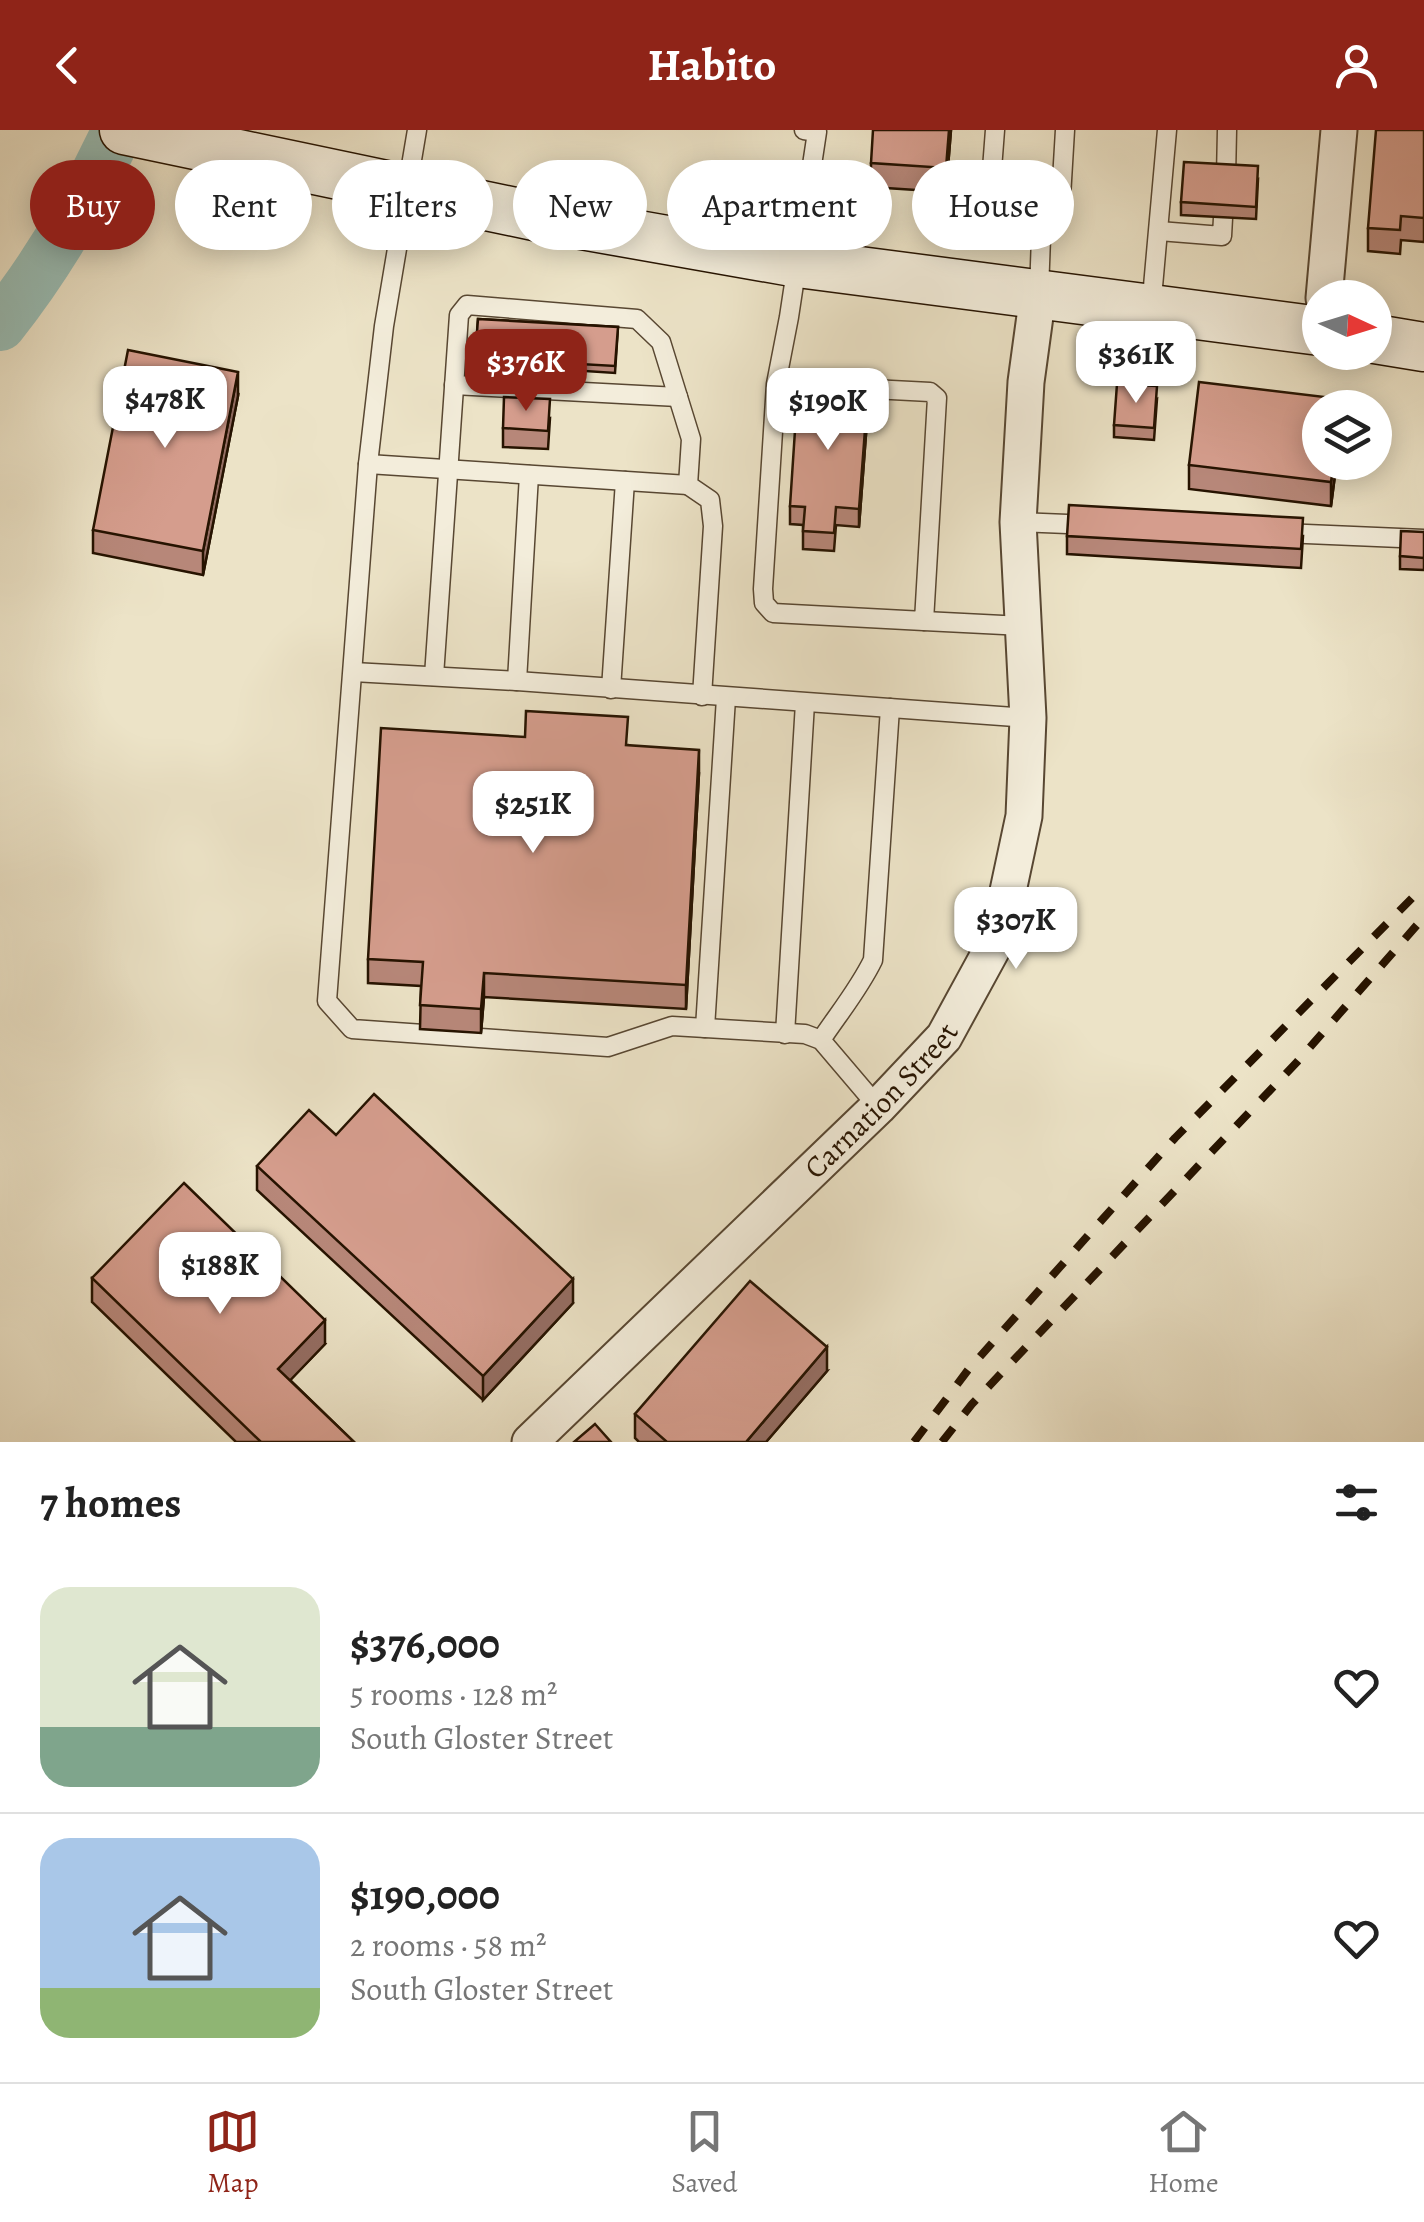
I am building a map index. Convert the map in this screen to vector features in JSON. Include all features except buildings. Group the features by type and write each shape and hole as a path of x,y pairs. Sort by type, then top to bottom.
{"main road":[{"path":"124,130 332,175"},
{"path":"493,208 798,264 1302,330"},
{"path":"1392,342 1424,347"}],"street":[{"path":"1326,280 1339,130"},
{"name":"Carnation Street","path":"530,1442 878,1107 944,1037 998,938 1024,816 1028,718 1018,522 1026,382 1038,294"}],"lane":[{"path":"412,160 418,130"},
{"path":"804,130 818,132 776,384 764,603 772,613 1024,626"},
{"path":"993,160 996,130"},
{"path":"1063,160 1065,130"},
{"path":"1151,309 1167,130"},
{"path":"1226,177 1227,130"},
{"path":"1159,231 1222,236 1223,218"},
{"path":"396,250 368,464 327,1000 352,1030 608,1047 672,1026 806,1034 821,1040 878,1107"},
{"path":"1038,294 1040,250"},
{"path":"434,676 459,314 467,306 637,319 661,342 691,439 688,485"},
{"path":"776,384 930,392 937,398 924,621"},
{"path":"454,385 678,397"},
{"path":"368,464 688,485 710,500 714,526 702,696"},
{"path":"517,681 530,475"},
{"path":"612,689 625,482"},
{"path":"1018,522 1114,526"},
{"path":"1269,532 1424,539"},
{"path":"354,672 1028,718"},
{"path":"705,1028 726,698"},
{"path":"785,1034 805,703"},
{"path":"821,1040 860,986 873,960 890,708"}],"waterway":[{"path":"0,325 65,231 118,130"}],"railway":[{"path":"914,1442 968,1370 1175,1138 1424,886"},
{"path":"942,1442 972,1404 1297,1062 1424,917"}]}
